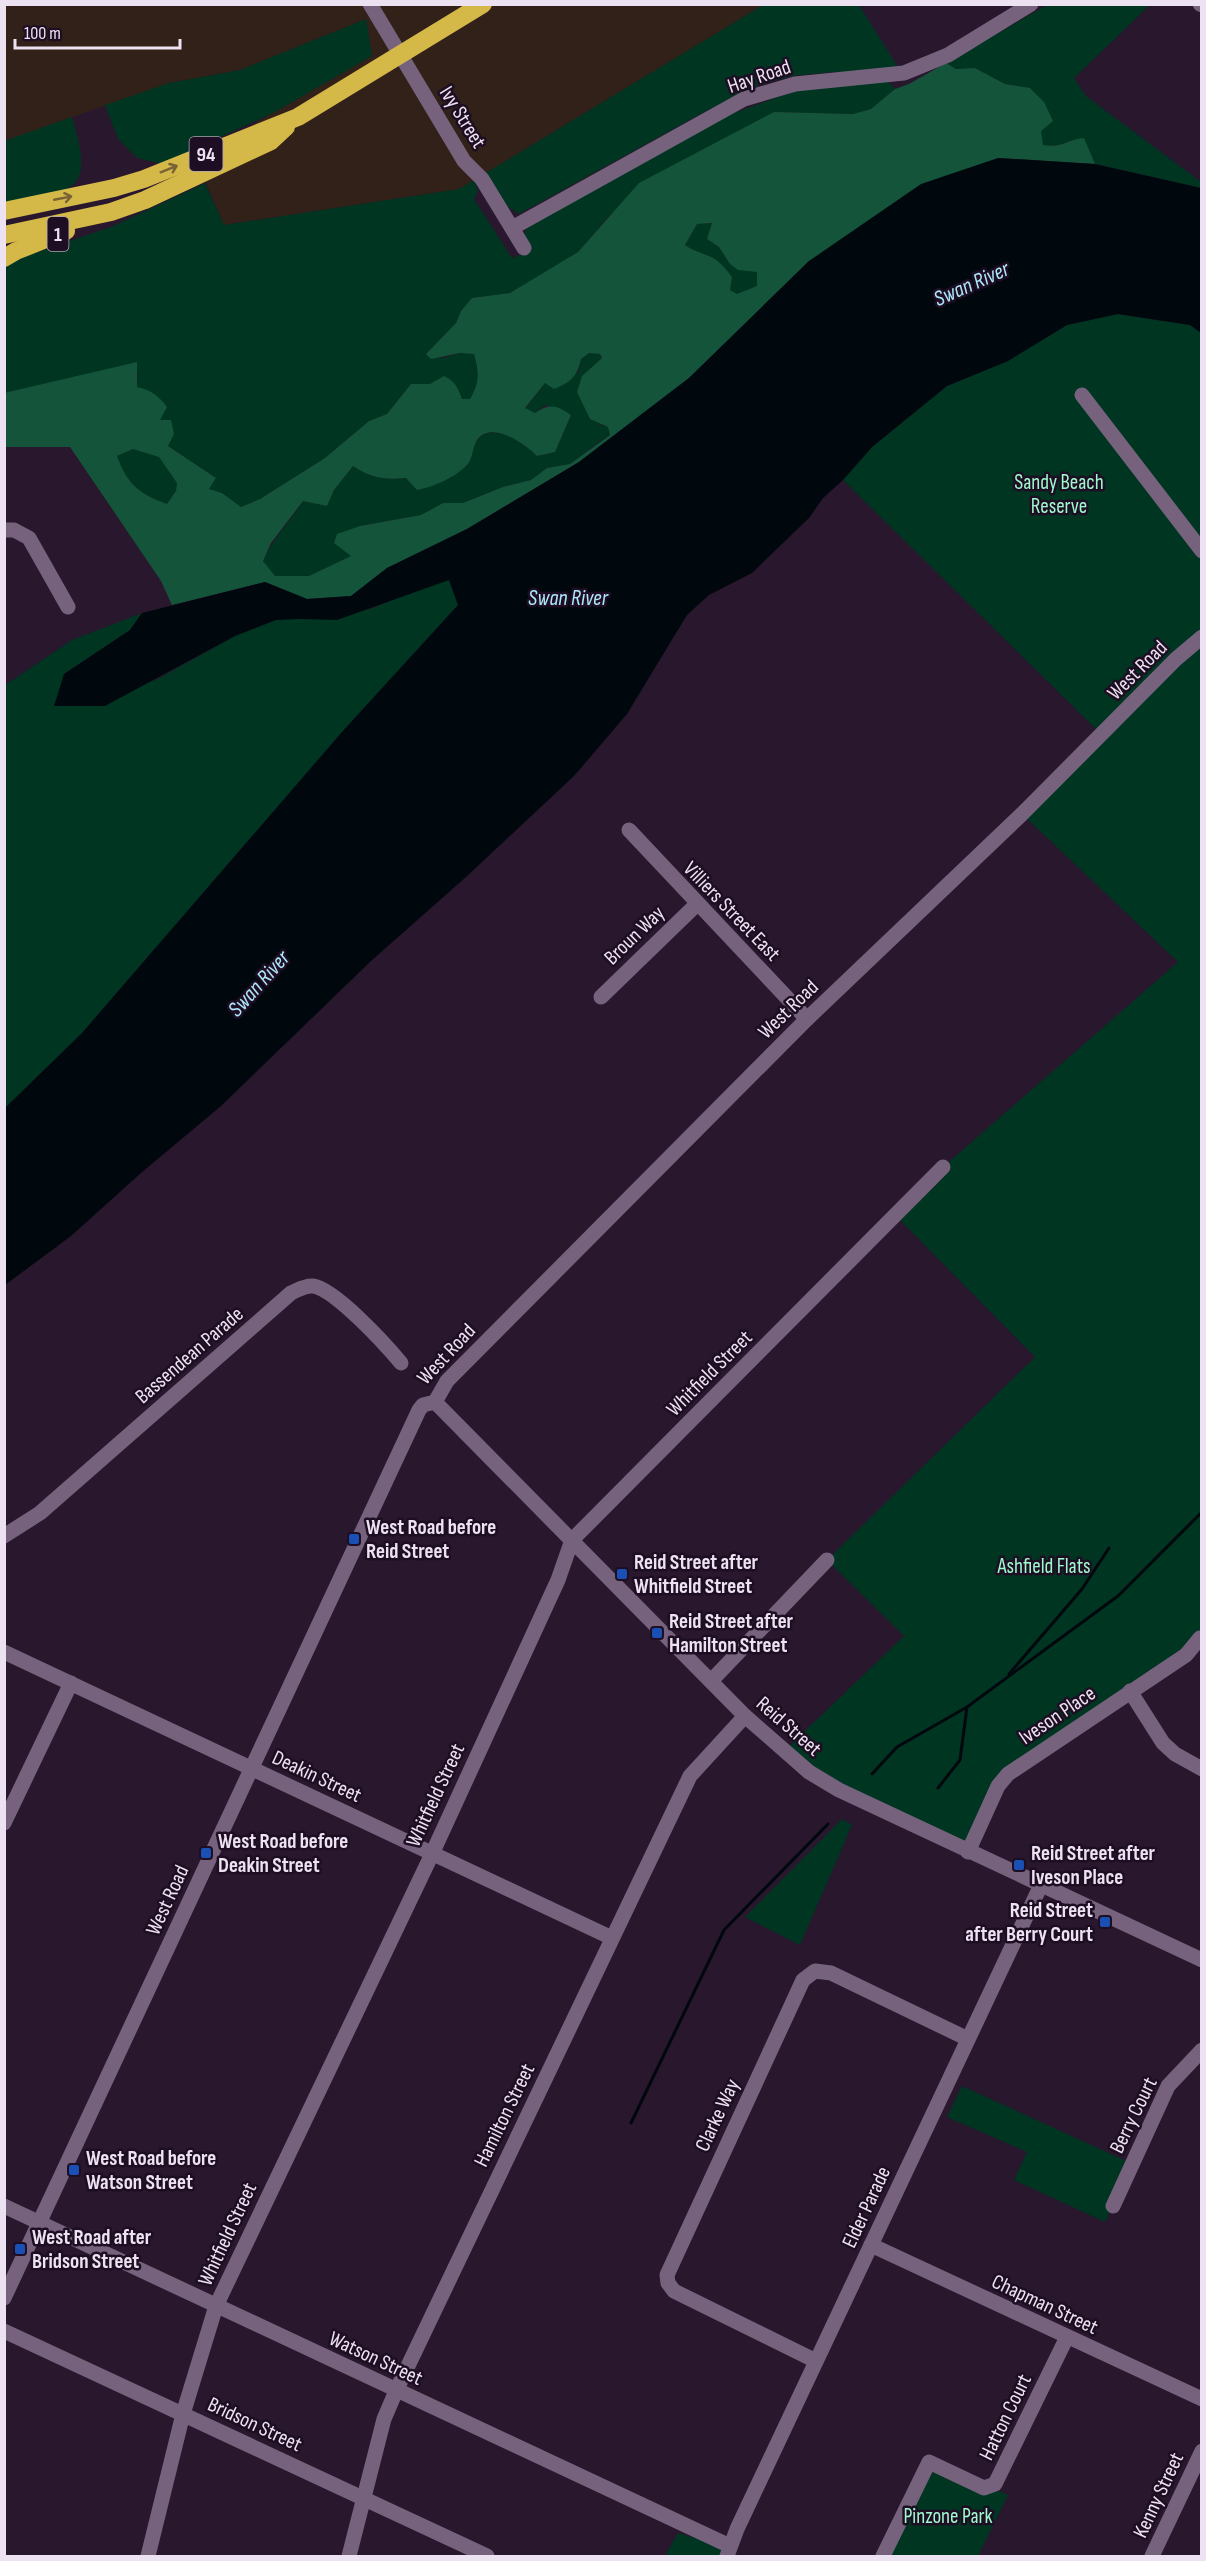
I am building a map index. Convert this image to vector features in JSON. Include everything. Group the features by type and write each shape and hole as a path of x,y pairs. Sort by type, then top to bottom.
{"highway":[{"name":"94","path":"7,209 114,188 144,179 298,117 483,4"},
{"name":"94","path":"4,235 111,212 155,196 271,141 298,117"},
{"name":"1","path":"4,258 111,212"}],"street":[{"name":"Ivy Street","path":"370,4 464,161 482,179 524,248"},
{"name":"Hay Road","path":"513,228 744,99 795,84 904,73 948,55 1031,4"},
{"path":"1082,395 1202,551"},
{"path":"4,530 14,530 29,538 68,607"},
{"name":"West Road","path":"4,2298 415,1416 423,1405 435,1402 447,1381 807,1019 1022,814 1176,659 1202,637"},
{"name":"Villiers Street East","path":"629,830 807,1019"},
{"name":"Broun Way","path":"601,997 697,904"},
{"name":"Whitfield Street","path":"148,2556 183,2414 216,2306 432,1854 558,1580 572,1540 943,1167"},
{"name":"Bassendean Parade","path":"4,1536 40,1513 291,1293 302,1287 311,1285 329,1292 401,1363"},
{"name":"Reid Street","path":"435,1402 745,1716 794,1760 824,1782 968,1852 1202,1960"},
{"path":"711,1682 827,1560"},
{"name":"Iveson Place","path":"968,1852 1002,1780 1015,1768 1186,1654 1200,1638"},
{"name":"Deakin Street","path":"4,1652 612,1938"},
{"path":"4,1823 70,1683"},
{"path":"1130,1691 1163,1743 1175,1754 1202,1769"},
{"name":"Hamilton Street","path":"349,2556 384,2420 396,2391 690,1776 745,1716"},
{"name":"Elder Parade","path":"728,2551 1041,1885"},
{"name":"Clarke Way","path":"816,2361 674,2291 668,2283 667,2275 803,1980 815,1971 831,1973 968,2039"},
{"name":"Berry Court","path":"1113,2206 1168,2086 1202,2050"},
{"name":"Watson Street","path":"4,2206 728,2551"},
{"name":"Chapman Street","path":"871,2245 1202,2399"},
{"name":"Bridson Street","path":"4,2331 486,2556"},
{"name":"Hatton Court","path":"883,2556 929,2462 984,2488 995,2484 1067,2337"},
{"name":"Kenny Street","path":"1152,2556 1202,2451"}],"shaded area":[{"path":"4,5 763,5 460,189 224,225 195,158 371,56 366,19 240,70 169,83 5,141"}],"green space":[{"path":"763,5 859,5 898,67 879,72 834,72 791,76 760,85 706,111 519,214 502,203 484,174"},
{"path":"1047,5 1150,5 1074,78 1086,96 1201,182 1201,188 1095,164 1083,139 1060,145 1043,145 1030,88 1005,84 975,68 956,69 946,63"},
{"path":"366,19 372,56 273,113 162,164 137,158 118,139 105,105 169,83 240,70"},
{"path":"946,63 956,69 975,68 1005,84 1030,88 1044,102 1053,121 1041,131 1043,145 1060,145 1084,138 1095,164 998,158 809,261 689,378 579,462 467,529 387,568 351,596 307,599 265,582 172,605 161,581 70,447 5,447 4,393 137,362 137,387 154,394 167,407 160,420 171,420 174,434 168,446 216,478 209,489 222,493 241,507 260,499 325,458 369,421 387,414 411,384 430,384 444,376 456,385 462,399 470,399 478,377 474,354 460,353 431,359 426,354 456,323 461,311 472,298 510,293 578,252 639,183 774,112 853,114 871,109 895,89 909,84","holes":["712,223 707,239 719,247 730,264 738,270 757,272 757,286 737,294 730,290 732,277 722,265 713,258 685,245 697,224","589,353 600,354 602,358 582,376 577,392 590,419 608,427 610,435 570,464 547,468 531,480 503,487 463,503 443,503 421,515 360,526 337,534 334,543 351,556 309,576 275,576 263,561 271,543 303,501 327,506 334,490 353,466 378,477 406,478 417,490 430,487 461,470 468,463 477,440 483,434 491,432 508,436 517,440 537,456 555,452 571,415 553,406 535,413 525,408 545,383 554,389 569,381 575,375 581,359","133,449 159,457 177,483 176,491 167,504 135,487 125,474 117,456"]},
{"path":"888,81 895,89 871,109 853,114 774,112 609,216 578,252 548,272 510,293 472,298 461,311 456,323 426,354 442,358 461,353 474,354 478,377 470,399 462,400 430,384 411,384 387,414 369,421 325,458 260,499 241,507 222,493 208,489 216,478 168,446 171,420 160,420 137,387 138,373 5,393 5,266 15,260 113,226 205,183 224,225 459,189 474,180 478,190 474,199 512,258 530,250 524,237 526,228 723,117 799,89"},
{"path":"72,117 81,162 79,175 73,185 48,195 5,202 4,141"},
{"path":"713,223 707,239 719,247 730,264 758,272 757,287 737,294 730,290 712,257 685,245 697,224"},
{"name":"Ashfield Flats","path":"1118,314 1190,325 1202,333 1201,1646 1011,1774 972,1852 839,1790 784,1751 904,1636 827,1560 1035,1357 896,1216 943,1167 1178,962 1022,814 1102,735 843,480 872,447 947,386 1008,361 1067,325"},
{"path":"589,353 599,353 602,358 582,376 600,425 609,427 610,434 570,464 547,468 531,480 503,487 463,503 443,503 421,515 360,526 352,556 309,576 275,577 263,561 303,501 327,506 334,490 353,466 381,478 395,479 438,472 467,465 478,439 485,434 492,433 518,441 537,456 555,452 571,415 545,405 535,413 525,409 545,383 578,373 581,359"},
{"path":"133,449 159,456 177,483 176,491 167,504 149,497 135,487 124,474 115,457"},
{"path":"449,580 458,605 342,732 82,1033 5,1108 5,685 72,640 142,613 130,630 64,674 154,681 235,636 276,620 371,609 415,590"},
{"path":"842,1819 852,1825 800,1945 745,1917"},
{"path":"962,2086 1133,2164 1105,2222 1014,2180 1027,2152 947,2117"},
{"name":"Pinzone Park","path":"929,2462 1008,2495 978,2556 883,2556"},
{"path":"678,2533 730,2548 730,2556 665,2556"}],"water":[{"name":"Swan River","path":"998,158 1095,164 1201,188 1201,333 1190,325 1118,314 1067,325 1008,361 947,386 872,447 843,480 823,498 809,518 752,573 709,595 687,615 627,714 574,776 466,877 371,961 221,1106 71,1236 5,1285 5,1108 82,1033 342,732 458,605 449,580 337,620 276,620 235,636 105,706 54,706 64,674 130,630 142,613 265,582 307,599 351,596 387,568 467,529 579,462 689,378 809,261 921,184"}],"waterway":[{"path":"872,1774 897,1747 967,1707 1118,1596 1202,1512"},
{"path":"1009,1674 1082,1589 1109,1548"},
{"path":"938,1788 960,1760 967,1707"},
{"path":"631,2123 724,1930 828,1824"}],"place":[{"name":"West Road before Reid Street","path":"354,1539"},
{"name":"Reid Street after Whitfield Street","path":"622,1574"},
{"name":"Reid Street after Hamilton Street","path":"657,1633"},
{"name":"West Road before Deakin Street","path":"206,1853"},
{"name":"Reid Street after Iveson Place","path":"1019,1865"},
{"name":"Reid Street after Berry Court","path":"1105,1922"},
{"name":"West Road before Watson Street","path":"74,2170"},
{"name":"West Road after Bridson Street","path":"20,2249"}],"park label":[{"name":"Sandy Beach Reserve","path":"1059,494"}]}
